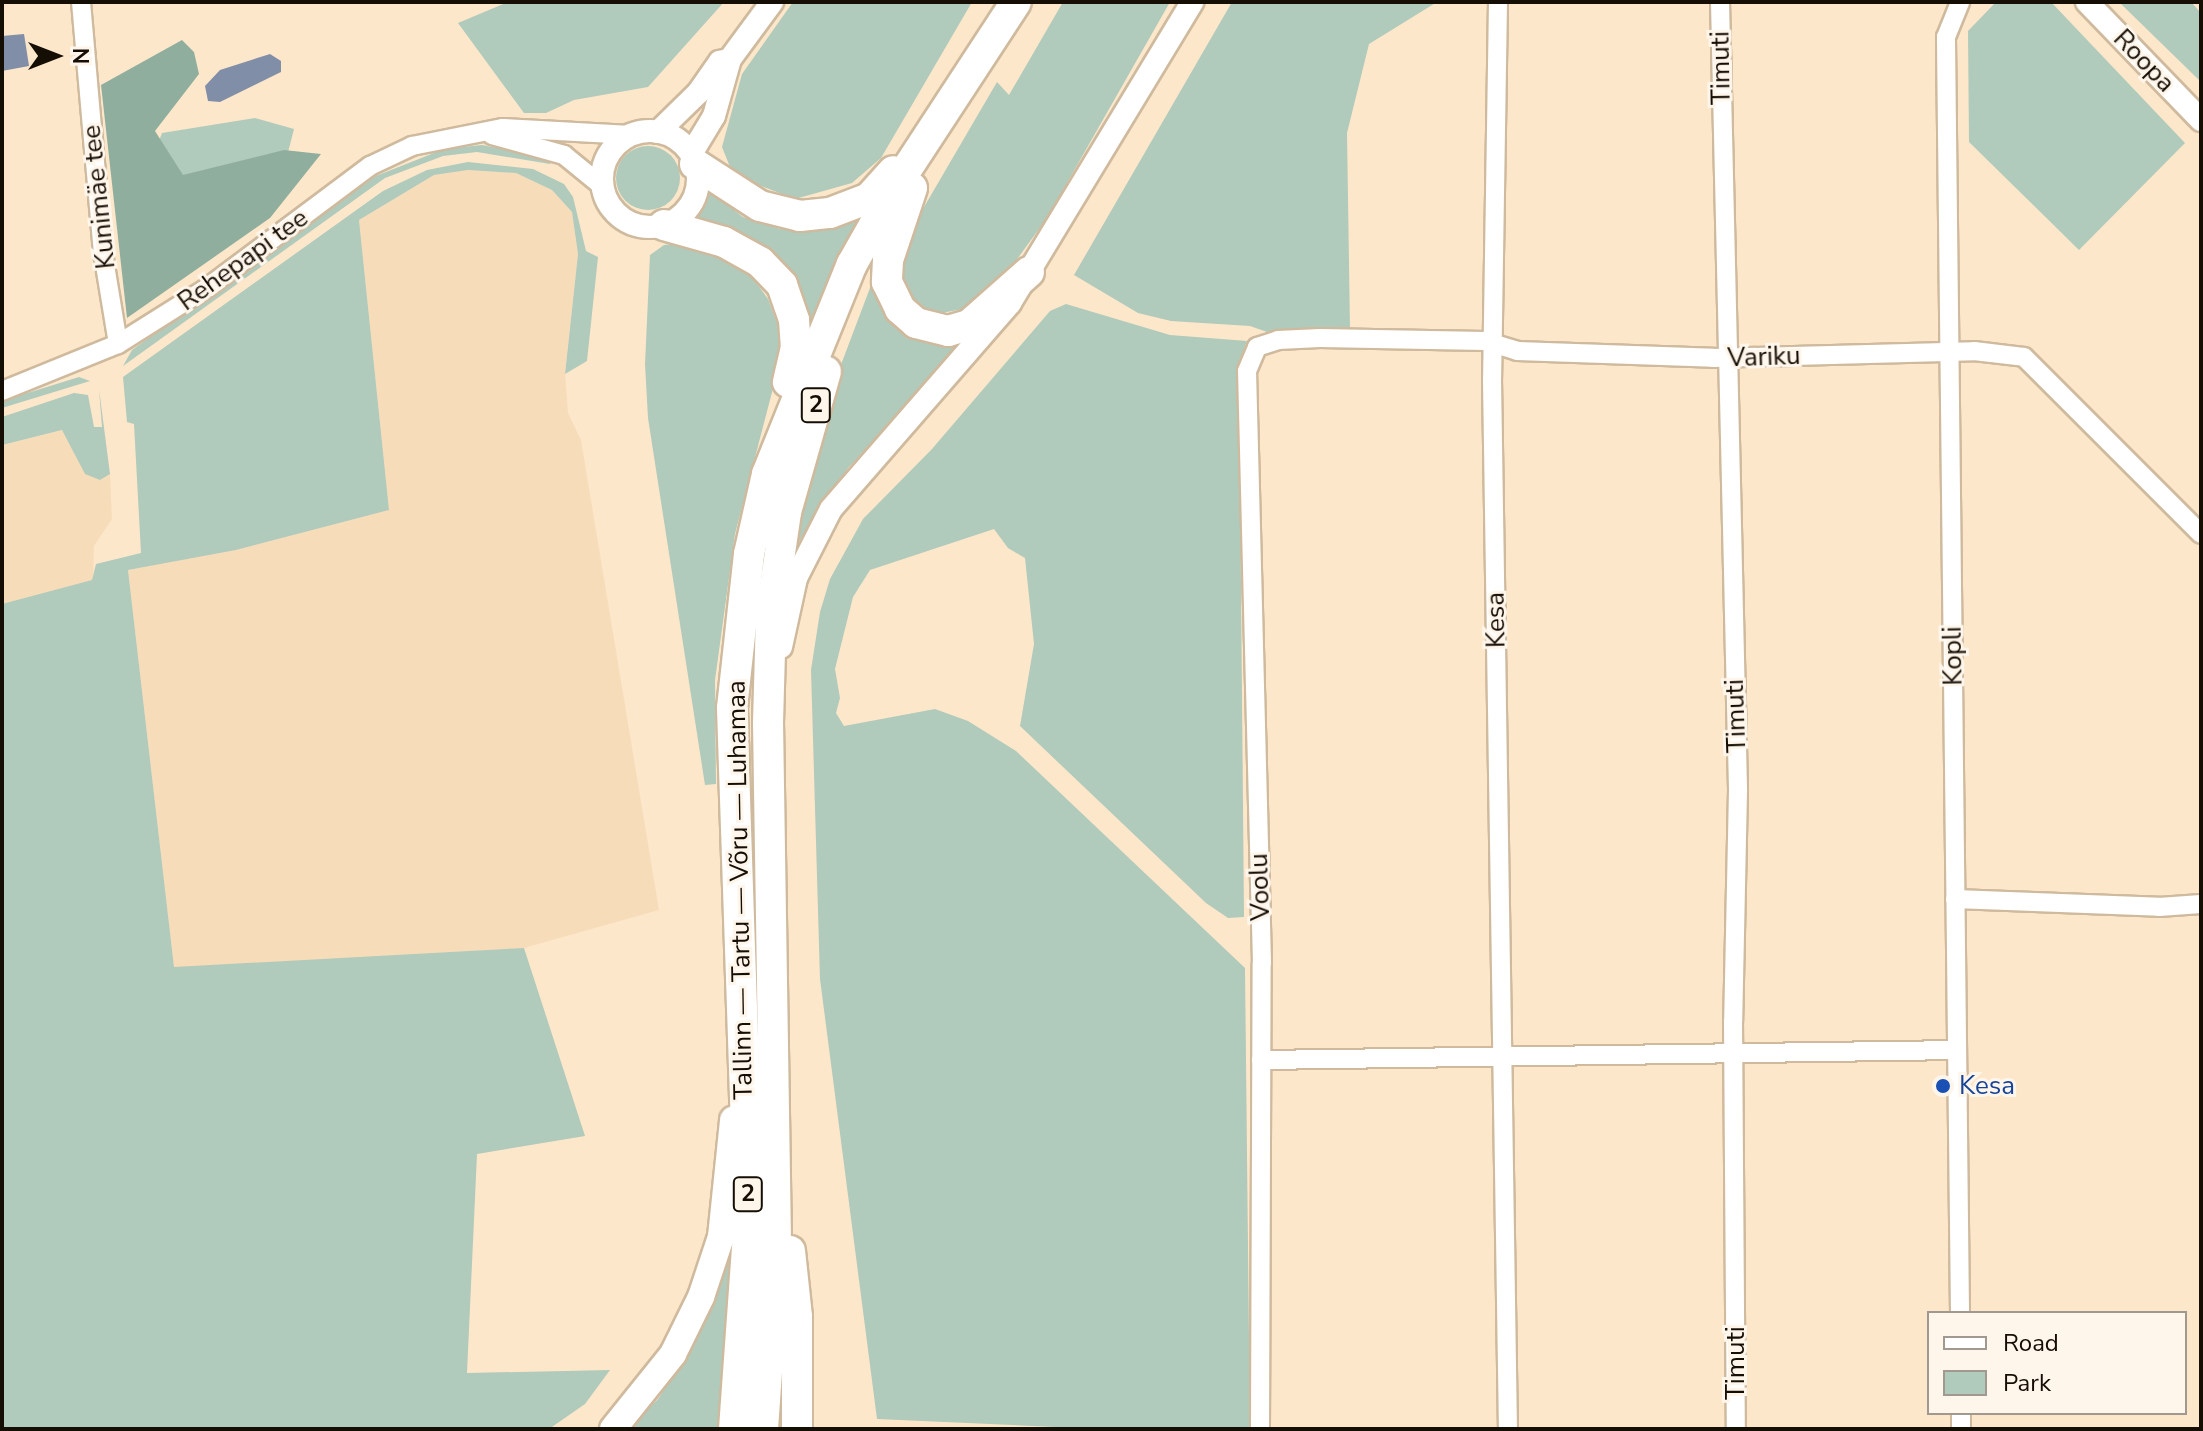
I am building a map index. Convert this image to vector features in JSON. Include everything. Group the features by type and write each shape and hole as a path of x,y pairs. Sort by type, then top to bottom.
{"highway":[{"name":"Tallinn — Tartu — Võru — Luhamaa","path":"734,1429 749,1218 737,960 732,708 749,554 767,474 852,264 1016,2"},
{"name":"Tallinn — Tartu — Võru — Luhamaa","path":"763,1429 776,1242 768,723 771,614 786,512 821,385 863,273 947,109"},
{"path":"693,159 760,206 800,216 830,213 869,198 947,109"},
{"path":"947,109 901,212 888,260 891,295 916,323 948,331 984,316 1029,272"},
{"path":"664,225 724,242 760,262 782,285 794,320 796,347 767,474"},
{"path":"774,1111 797,1317 797,1429"}],"main road":[{"path":"613,1429 673,1354 701,1297 721,1237 732,1155 737,960"}],"street":[{"name":"Kunimäe tee","path":"81,2 103,253 118,344"},
{"path":"693,159 682,144 658,132 631,135 608,156 602,186 621,217 649,227 664,225 677,218 695,194 693,159 714,116 730,59 772,2"},
{"path":"768,723 790,599 813,539 840,498 978,343 1029,272 1192,2"},
{"name":"Kesa","path":"1498,2 1492,348 1503,850 1502,1058 1508,1429"},
{"name":"Timuti","path":"1720,2 1738,790 1736,1429"},
{"path":"1941,2 1946,37"},
{"name":"Kopli","path":"1960,2 1946,37 1960,1311"},
{"name":"Roopa","path":"2087,2 2201,120"},
{"path":"658,132 698,93 720,62 730,59"},
{"name":"Rehepapi tee","path":"2,391 118,344 207,288 370,166 412,146 503,128 631,135"},
{"name":"Rehepapi tee","path":"482,133 564,155 602,186"},
{"name":"Variku","path":"1257,347 1278,340 1320,338 1485,341 1492,348 1727,358 1950,351 2024,357 2201,534"},
{"name":"Voolu","path":"1257,347 1247,371 1261,1060 1260,1429"},
{"path":"1955,899 2159,907 2201,904"},
{"path":"1261,1060 1957,1050"}],"shaded area":[{"path":"468,170 516,173 552,190 572,212 578,254 565,372 568,413 581,440 659,910 524,948 174,968 128,570 236,550 389,510 359,220 434,175"},
{"path":"63,430 85,474 100,480 110,474 112,519 94,546 93,580 2,604 2,445"}],"green space":[{"path":"508,2 724,2 648,87 574,100 546,113 524,113 458,23"},
{"path":"793,2 972,2 881,158 852,183 795,199 748,181 730,167 722,147 742,74"},
{"path":"1063,2 1170,2 1047,218 1015,262 963,309 936,314 909,299 902,281 902,255 910,231 997,82 1009,95"},
{"path":"1232,2 1437,2 1369,44 1347,133 1350,329 1270,333 1250,326 1171,321 1138,313 1074,275"},
{"path":"1996,2 2051,2 2185,143 2079,250 1969,142 1968,31"},
{"path":"2119,2 2191,2 2201,13 2201,82"},
{"path":"182,40 194,52 199,74 155,131 183,175 284,150 321,154 270,218 127,318 101,85"},
{"path":"255,118 294,129 286,160 137,198 162,133"},
{"path":"482,145 554,159 550,164 477,152 443,156 385,178 123,366 132,350 376,176 444,149"},
{"path":"642,146 654,146 671,155 678,166 678,190 671,201 654,210 642,210 630,205 621,196 616,184 616,172 621,160 630,151"},
{"path":"468,162 533,169 564,184 573,197 586,251 598,257 587,361 565,374 578,254 572,212 552,190 516,173 468,170 434,175 359,220 389,510 236,550 128,570 174,967 524,948 585,1136 477,1154 467,1373 610,1370 585,1404 549,1429 2,1429 2,604 92,580 96,564 141,553 134,424 127,422 123,377 383,191 427,170"},
{"path":"710,192 743,217 780,229 864,214 809,329 719,225 694,218"},
{"path":"682,243 735,263 753,278 768,299 781,334 776,377 735,534 715,680 716,784 705,785 648,418 645,364 650,255 664,245"},
{"path":"873,280 884,310 965,344 848,468 797,544 797,524 828,399"},
{"path":"1066,304 1170,335 1247,341 1239,362 1244,917 1228,918 1206,903 1020,726 1034,644 1025,558 1008,548 994,529 870,570 853,597 835,669 840,698 836,713 844,726 935,709 968,721 1016,751 1245,968 1250,1429 1100,1429 877,1419 820,979 811,670 820,612 830,579 863,519 932,449 1050,311"},
{"path":"79,377 90,381 2,408 2,401"},
{"path":"99,389 110,474 100,480 85,474 62,430 2,445 2,417 74,393 88,395 94,427 102,427"},
{"path":"734,1233 724,1429 629,1429 658,1399 697,1339"}],"water":[{"path":"24,34 29,66 2,71 2,36"},
{"path":"270,54 281,61 281,72 220,102 208,101 205,86 220,70"}],"place":[{"name":"Kesa","path":"1943,1086"}]}
